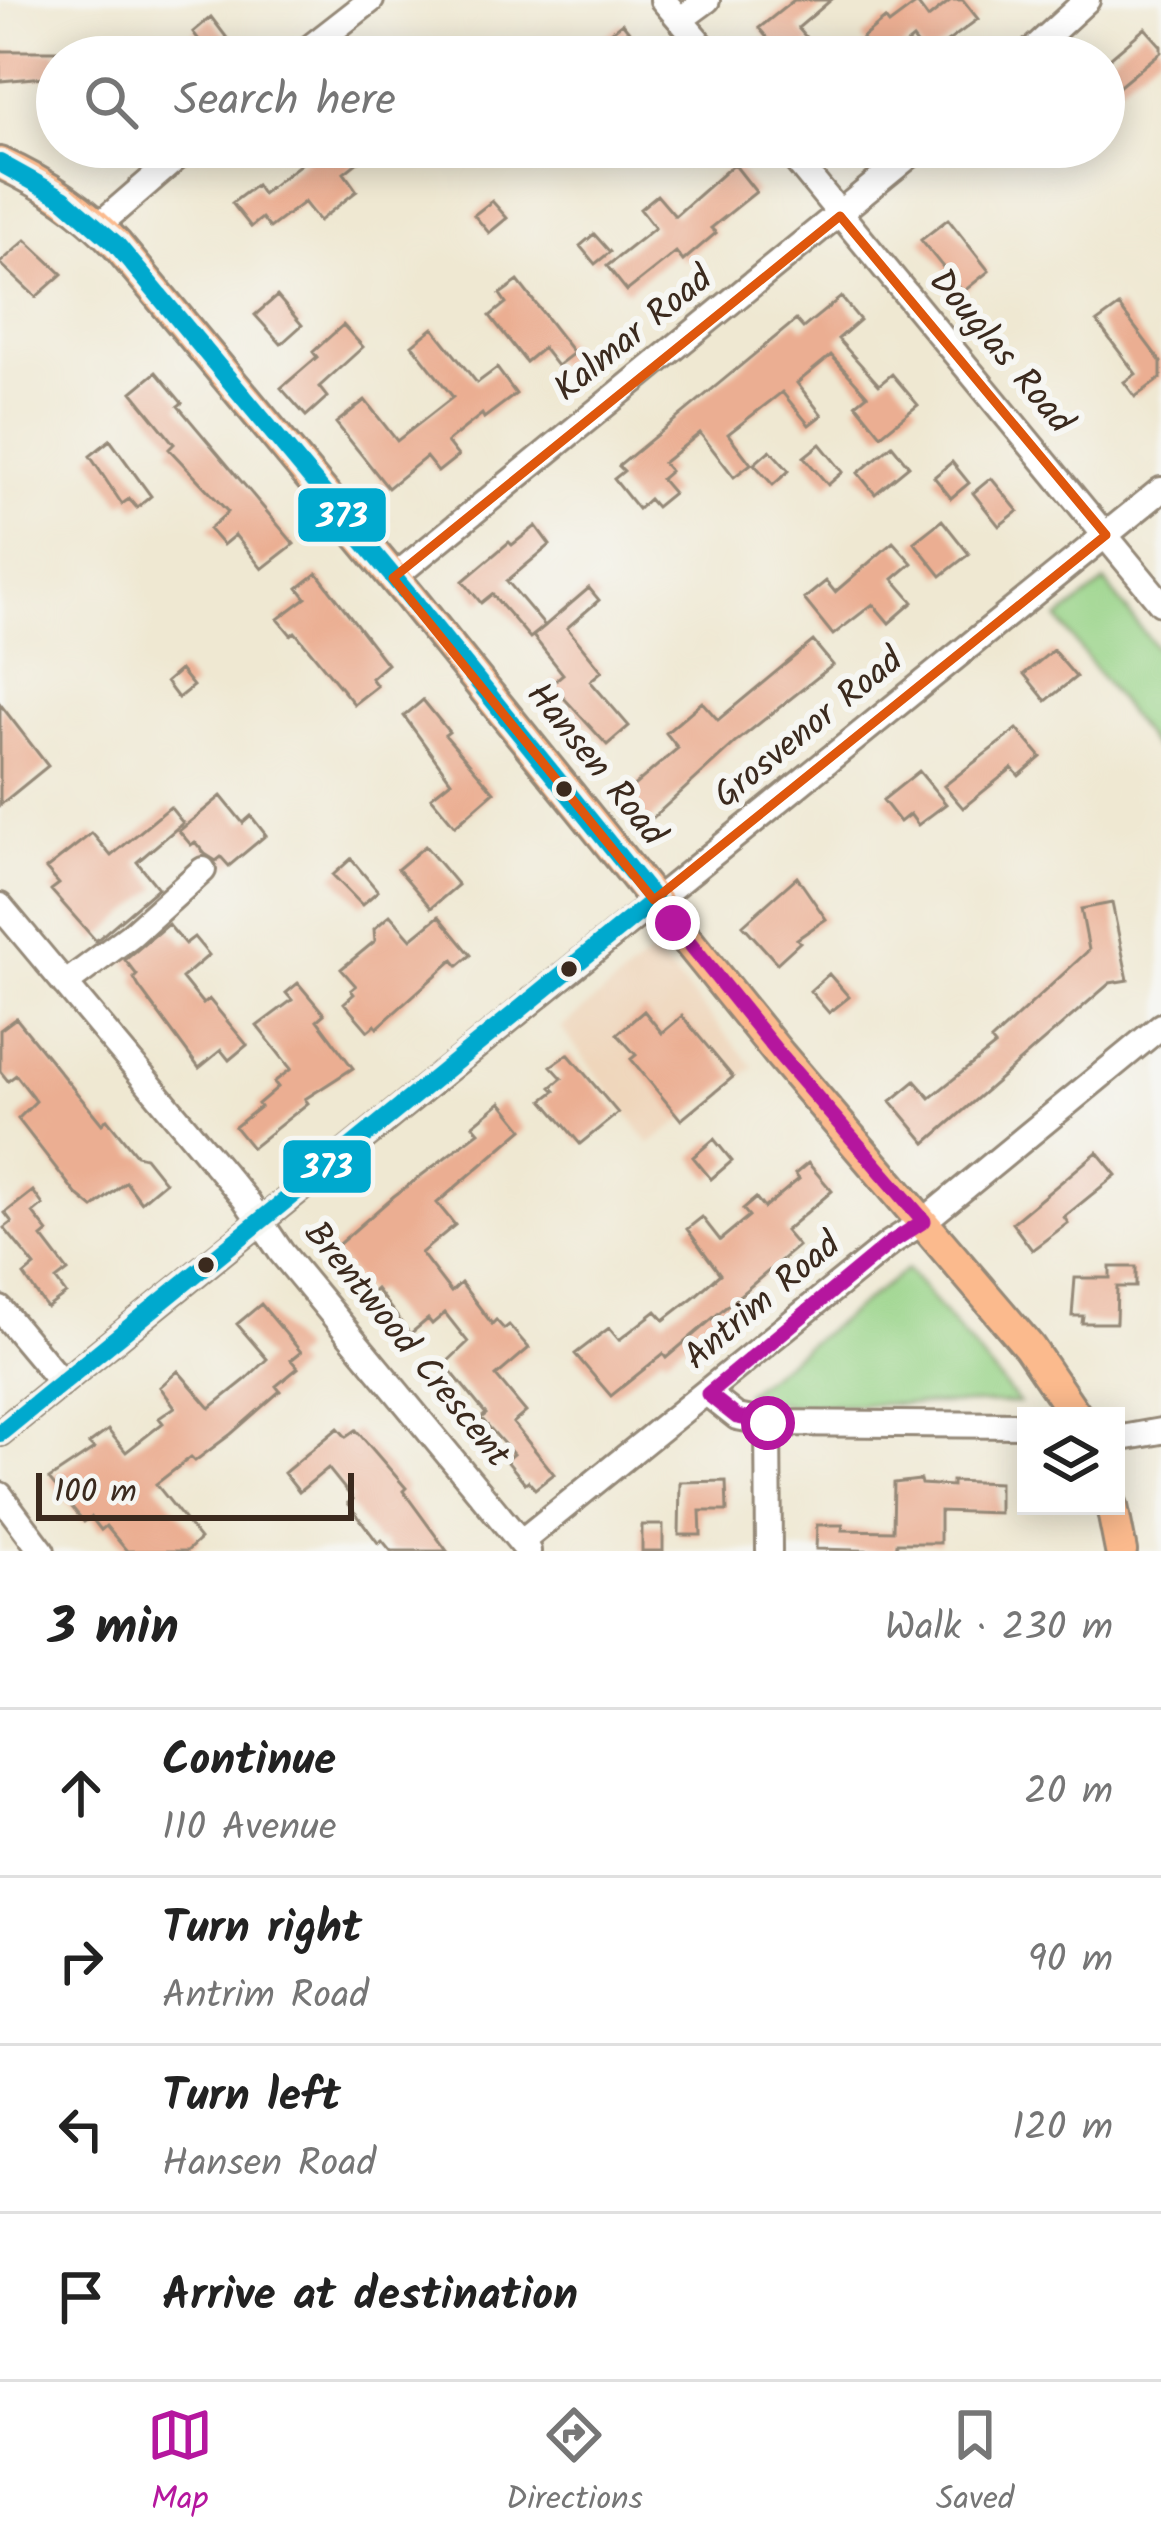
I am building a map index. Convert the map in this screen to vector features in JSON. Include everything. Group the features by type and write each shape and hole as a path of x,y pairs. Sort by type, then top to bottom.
{"main road":[{"name":"Hansen Road","path":"0,163 37,179 99,225 780,1055 1029,1347 1070,1407"},
{"path":"1114,1515 1121,1551"}],"street":[{"path":"325,36 371,0"},
{"path":"663,0 694,36"},
{"path":"681,20 707,0"},
{"path":"1048,36 1088,0"},
{"path":"99,225 165,168"},
{"name":"Douglas Road","path":"801,168 1161,603"},
{"name":"Kalmar Road","path":"393,578 896,168"},
{"name":"Grosvenor Road","path":"0,1433 1161,490"},
{"path":"64,984 130,935 203,870"},
{"name":"Brentwood Crescent","path":"0,906 524,1547"},
{"name":"Antrim Road","path":"524,1547 1161,1025"},
{"path":"0,1309 62,1383"},
{"path":"708,1394 737,1417 768,1423 1017,1425"},
{"path":"768,1423 769,1551"},
{"path":"1125,1437 1161,1431"},
{"path":"0,1495 42,1551"}],"highlighted area":[{"path":"840,216 1106,535 654,900 393,578"}],"shaded area":[{"path":"654,952 754,1067 650,1144 561,1028"}],"green space":[{"path":"1105,582 1161,655 1161,743 1154,748 1058,619"},
{"path":"907,1269 1019,1403 789,1405 745,1393"}],"building":[{"path":"794,0 831,0 798,28 805,36 766,36 759,28"},
{"path":"951,0 963,0 978,19 955,36 864,36 917,3 928,18"},
{"path":"211,17 225,36 196,36 193,32"},
{"path":"622,23 633,36 606,36"},
{"path":"1145,28 1161,52 1125,82 1125,45"},
{"path":"0,51 36,51 36,78 0,81"},
{"path":"296,168 350,168 344,173 357,191 319,221 304,202 270,228 262,218 251,227 232,203 256,185 262,194"},
{"path":"729,168 737,168 756,192 711,228 716,233 683,261 676,252 627,291 607,266 655,228 640,209 657,195 675,216"},
{"path":"492,201 507,218 489,233 474,215"},
{"path":"948,219 989,271 963,292 921,240"},
{"path":"594,234 610,252 595,264 580,246"},
{"path":"26,240 62,274 36,297 0,263"},
{"path":"518,281 574,353 557,366 543,348 526,362 490,316 506,303 500,294"},
{"path":"277,296 302,325 281,344 255,315"},
{"path":"841,297 860,320 838,339 879,385 892,374 918,405 881,435 856,404 867,395 831,355 797,383 822,415 809,425 782,392 728,434 751,464 734,477 700,433 663,463 670,471 661,479 673,493 656,507 649,499 638,509 614,479 624,471 619,466 796,320 803,328"},
{"path":"1119,306 1161,362 1161,378 1135,397 1124,382 1136,374 1097,322"},
{"path":"343,325 363,347 319,387 327,397 306,416 281,388 317,357 313,352"},
{"path":"433,328 477,383 497,368 516,394 447,442 458,456 438,472 426,457 388,488 336,423 365,400 397,441 453,397 412,345"},
{"path":"156,372 182,403 178,406 294,544 262,569 235,535 223,545 209,529 228,512 169,449 174,444 132,392"},
{"path":"110,440 151,496 137,508 129,499 122,504 90,456"},
{"path":"820,444 843,472 828,485 804,457"},
{"path":"892,445 909,466 875,494 858,473"},
{"path":"770,450 789,471 773,485 754,464"},
{"path":"952,462 969,483 951,498 934,477"},
{"path":"991,478 1018,511 999,526 973,493"},
{"path":"942,520 969,554 941,576 914,542"},
{"path":"536,526 550,545 507,581 545,626 530,638 492,594 481,603 463,581"},
{"path":"893,542 912,563 893,579 913,602 889,623 873,604 833,635 804,599 826,581 835,592"},
{"path":"317,573 387,664 371,678 377,686 354,704 295,632 291,635 278,619 306,598 298,588"},
{"path":"589,588 599,600 567,628 602,671 590,681 629,726 607,745 551,684 563,674 533,636"},
{"path":"813,641 833,665 736,742 647,823 623,795 678,748 666,733 702,702 718,720"},
{"path":"1053,650 1076,677 1046,701 1024,674"},
{"path":"180,670 193,686 178,698 166,682"},
{"path":"423,700 449,732 445,735 494,792 455,826 431,797 451,781 404,716"},
{"path":"0,704 48,766 0,805"},
{"path":"1017,729 1041,757 1019,776 1012,768 963,808 944,786"},
{"path":"919,771 946,804 918,825 910,814 900,822 883,800"},
{"path":"221,796 243,823 251,816 266,835 229,866 221,857 216,861 205,854 195,842 191,845 179,831"},
{"path":"170,807 183,823 137,862 158,888 96,941 51,890 59,884 46,869 92,833 111,856"},
{"path":"425,846 458,885 431,908 398,869"},
{"path":"351,859 378,891 362,905 333,875"},
{"path":"797,877 826,919 797,939 800,942 777,963 743,925"},
{"path":"1112,903 1128,980 1110,983 926,1143 891,1101 915,1081 930,1098 995,1046 991,1041 1089,950 1081,909"},
{"path":"390,915 411,939 439,916 471,955 458,966 453,960 368,1031 344,1003 356,986 341,969 375,941 374,929"},
{"path":"168,924 185,944 194,937 209,955 182,978 203,1004 209,999 247,1045 229,1060 221,1050 199,1068 139,987 137,975 125,960"},
{"path":"829,974 849,997 829,1013 810,991"},
{"path":"298,983 324,1014 317,1020 353,1068 305,1099 308,1103 252,1148 235,1127 260,1107 278,1087 274,1082 291,1069 257,1026 292,1000 286,993"},
{"path":"644,1011 662,1033 682,1016 733,1077 681,1120 631,1059 636,1055 617,1034"},
{"path":"16,1018 102,1124 107,1119 165,1182 141,1202 126,1182 93,1208 76,1194 18,1119 36,1101 16,1075 8,1081 0,1071 0,1030"},
{"path":"568,1054 618,1113 580,1144 543,1100 562,1078 551,1066"},
{"path":"501,1102 523,1129 437,1203 455,1225 421,1253 451,1292 461,1283 492,1324 496,1320 504,1329 509,1325 529,1348 496,1376 526,1412 513,1423 554,1474 535,1489 506,1460 513,1454 481,1418 486,1414 445,1364 468,1342 445,1313 432,1324 428,1319 410,1334 376,1289 369,1295 332,1250 479,1132 473,1125"},
{"path":"714,1139 732,1161 711,1179 693,1157"},
{"path":"1097,1152 1116,1175 1064,1217 1068,1223 1032,1250 1012,1223"},
{"path":"808,1163 832,1191 785,1231 798,1246 666,1358 663,1354 611,1396 575,1354 609,1328 619,1340 656,1311 664,1320 695,1296 720,1274 687,1229 702,1217 720,1240 749,1216 743,1209 756,1198 764,1208 799,1179 795,1174"},
{"path":"33,1191 43,1205 33,1213 48,1232 42,1237 68,1271 56,1280 66,1294 47,1308 24,1275 35,1266 4,1228 12,1222 5,1213"},
{"path":"1110,1267 1136,1267 1136,1287 1117,1287 1116,1323 1082,1323 1083,1316 1072,1316 1075,1278 1110,1278"},
{"path":"261,1304 301,1352 291,1360 298,1368 276,1386 280,1391 231,1434 156,1484 200,1539 187,1551 127,1551 106,1526 101,1530 91,1517 84,1522 49,1479 94,1449 89,1444 108,1430 126,1452 163,1423 159,1418 175,1407 160,1387 178,1371 210,1408 245,1380 267,1359 237,1324"},
{"path":"338,1428 346,1437 356,1430 406,1488 403,1491 447,1551 391,1551 382,1540 378,1543 348,1503 353,1499 328,1468 299,1492 284,1473"},
{"path":"920,1480 921,1484 952,1486 952,1481 999,1483 999,1513 940,1511 940,1543 897,1543 896,1551 816,1549 817,1525 893,1531 894,1483"},
{"path":"726,1481 727,1511 700,1511 701,1535 679,1535 680,1482"},
{"path":"642,1525 663,1525 663,1551 642,1551"}],"transit line":[{"name":"373","path":"0,163 63,198 117,245 654,900"},
{"name":"373","path":"0,1433 654,900"}],"route":[{"path":"673,923 924,1221 890,1243 708,1394 737,1417 768,1423"}]}
